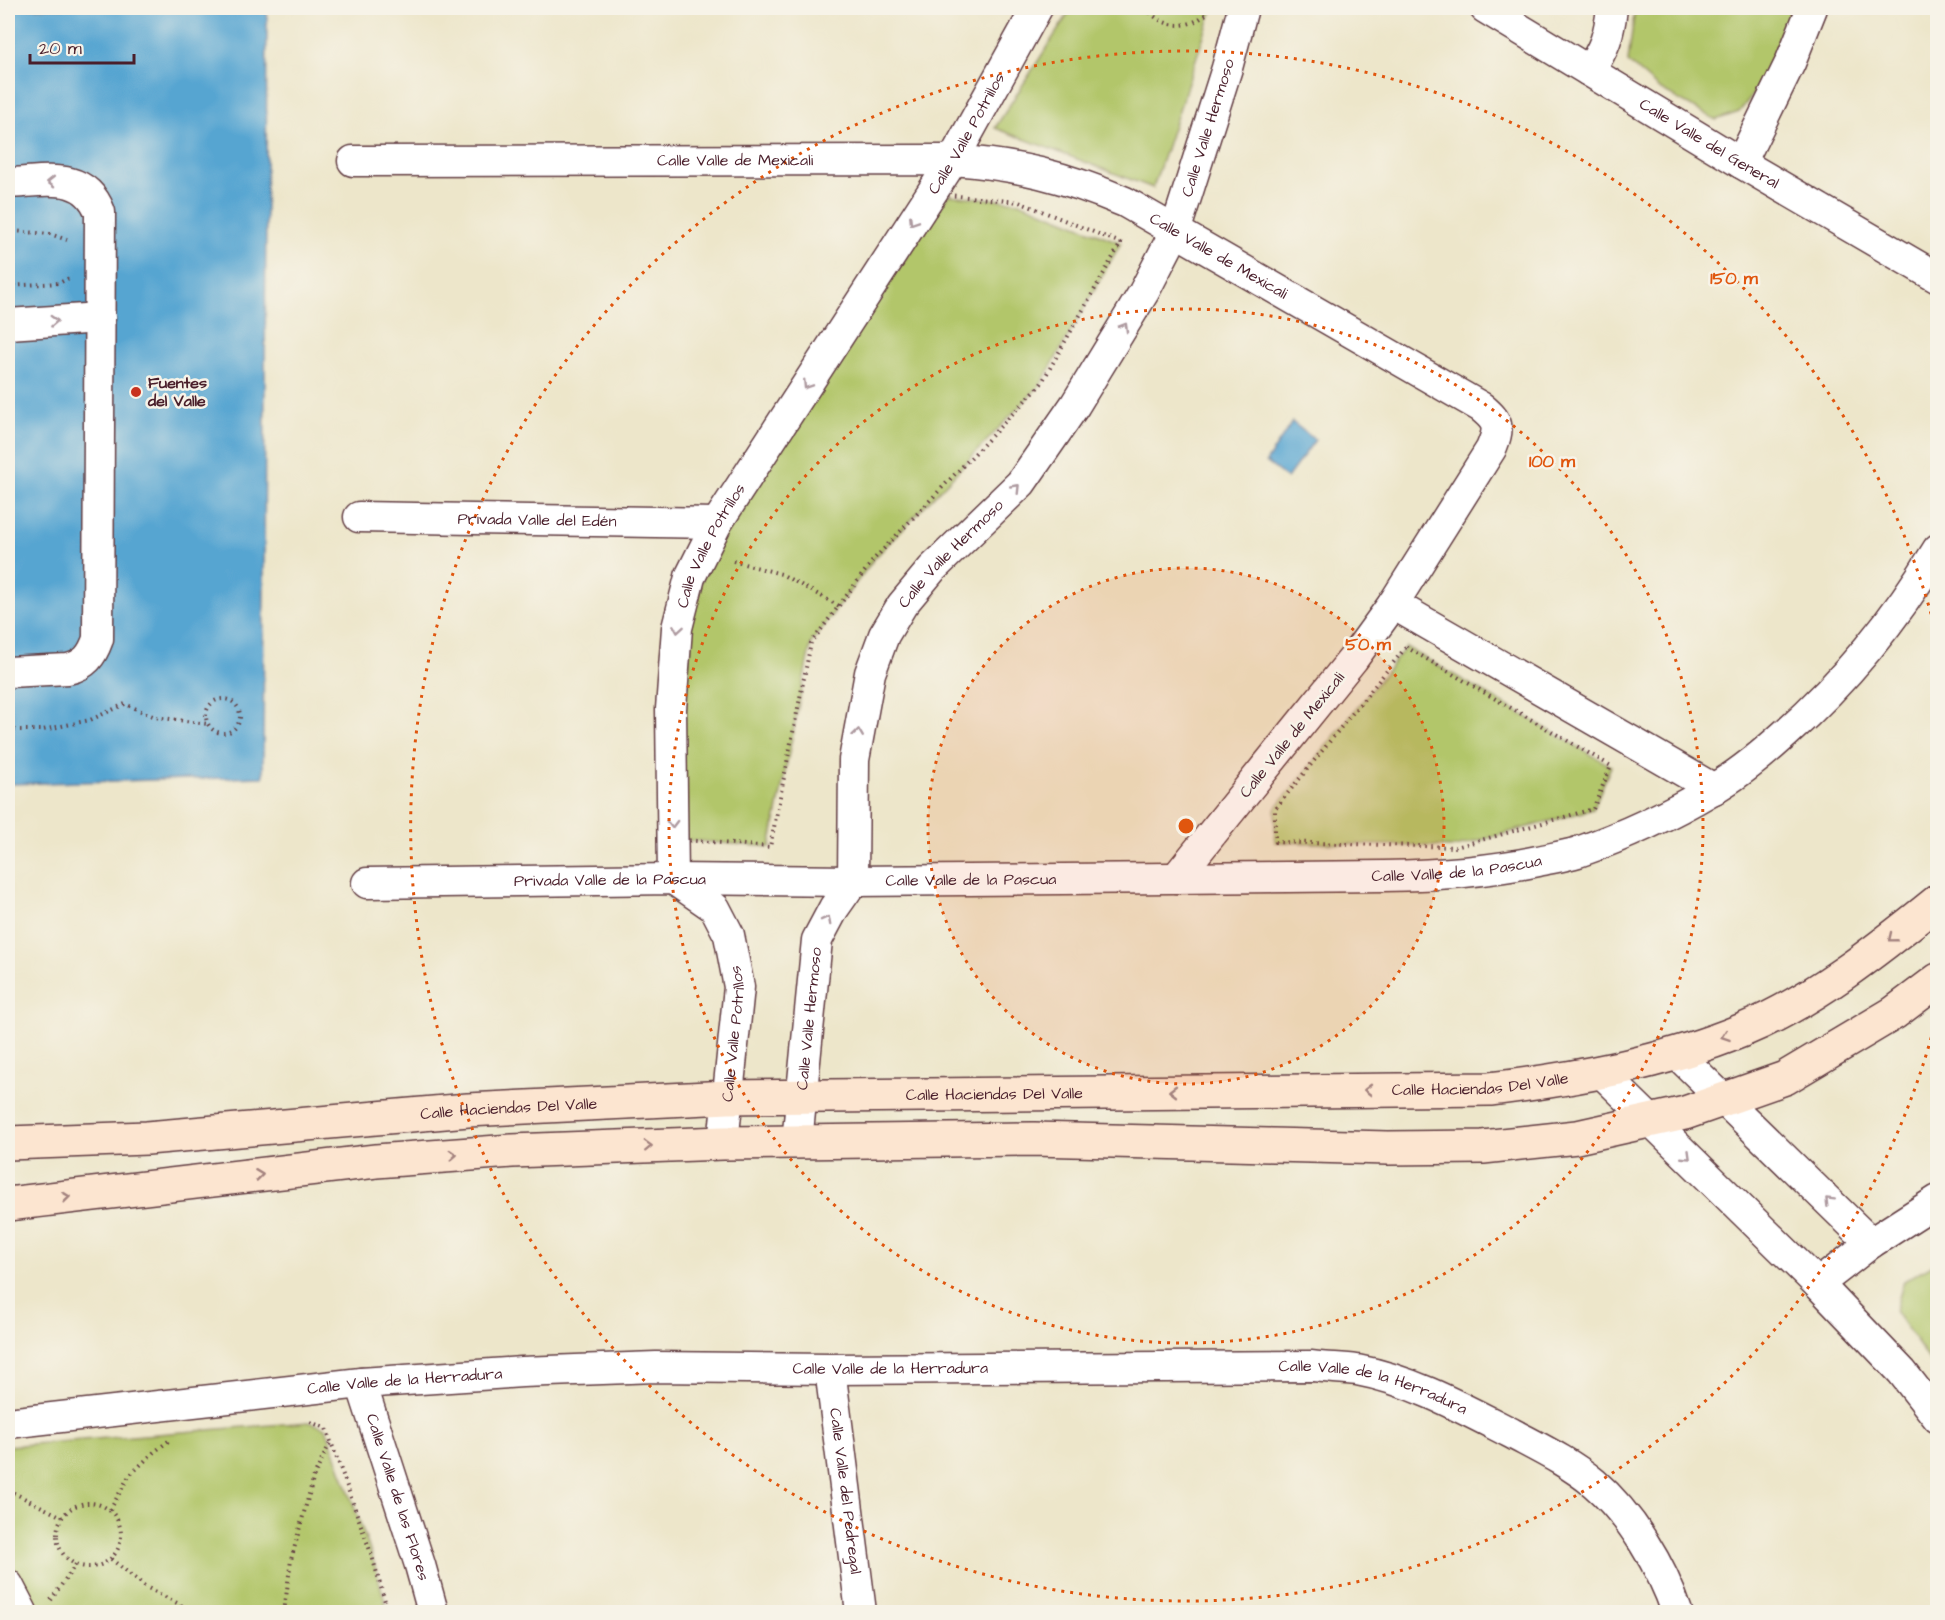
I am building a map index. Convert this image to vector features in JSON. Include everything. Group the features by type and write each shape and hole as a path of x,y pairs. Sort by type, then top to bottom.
{"main road":[{"name":"Calle Haciendas Del Valle","path":"8,1143 147,1138 468,1110 728,1097 1490,1089 1563,1080 1676,1053 1744,1030 1800,1001 1885,944 1938,901"},
{"path":"8,1204 376,1161 450,1155 723,1143 1034,1139 1388,1148 1483,1147 1578,1137 1685,1113 1785,1078 1894,1013 1938,980"}],"street":[{"name":"Calle Valle Potrillos","path":"723,1143 740,987 729,935 715,908 673,879 671,709 677,628 690,577 717,523 953,160 1037,8"},
{"name":"Calle Valle Hermoso","path":"797,1142 817,940 834,908 853,881 854,760 870,673 884,635 902,605 932,569 1021,483 1112,348 1175,232 1227,68 1243,8"},
{"name":"Calle Valle del General","path":"1485,8 1741,163 1938,278"},
{"path":"1589,71 1602,53 1609,34 1612,8"},
{"path":"1741,163 1790,63 1812,8"},
{"name":"Calle Valle de Mexicali","path":"353,161 953,160 992,163 1043,172 1085,185 1125,202 1481,407 1494,418 1498,432 1491,449 1394,604 1307,718 1176,878"},
{"path":"8,183 70,182 91,194 100,212 98,639 89,660 77,667 8,672"},
{"path":"8,324 100,318"},
{"name":"Privada Valle del Edén","path":"359,517 717,523"},
{"name":"Calle Valle de la Pascua","path":"853,881 1446,874 1517,865 1576,853 1640,826 1714,789 1760,756 1818,705 1854,667 1893,616 1938,549"},
{"path":"1394,604 1714,789"},
{"name":"Privada Valle de la Pascua","path":"367,883 673,879 853,881"},
{"path":"1676,1053 1870,1242"},
{"path":"1600,1071 1818,1284 1902,1372 1938,1418"},
{"path":"1818,1284 1870,1242 1938,1200"},
{"name":"Calle Valle de la Herradura","path":"8,1423 361,1383 522,1372 656,1367 830,1369 1312,1366 1357,1370 1399,1382 1465,1409 1559,1458 1594,1483 1621,1510 1641,1536 1677,1612"},
{"name":"Calle Valle del Pedregal","path":"830,1369 861,1612"},
{"name":"Calle Valle de las Flores","path":"361,1383 433,1612"},
{"path":"8,1585 35,1609"}],"path":[{"path":"1146,8 1163,22 1175,26 1188,25 1200,19 1211,8"},
{"path":"948,195 1019,202 1121,243 1041,384 874,560 811,643 770,847 674,839 679,642 709,558 717,537 948,195"},
{"path":"8,228 13,231 50,234 76,243"},
{"path":"8,286 59,283 71,277"},
{"path":"709,558 720,559"},
{"path":"731,561 781,574 839,606"},
{"path":"1406,647 1611,766 1593,810 1456,847 1275,842 1275,808 1406,647"},
{"path":"8,730 43,730 90,720 125,704 156,717 208,724 212,729 223,733 233,729 239,721 240,715 236,705 227,699 211,703 206,713 208,724"},
{"path":"309,1422 326,1428 372,1556 388,1612"},
{"path":"110,1510 129,1476 180,1432"},
{"path":"284,1612 291,1560 314,1476 331,1441"},
{"path":"8,1490 62,1517"},
{"path":"90,1502 101,1504 110,1510 117,1518 121,1529 118,1550 111,1559 94,1566 76,1564 66,1557 57,1537 62,1517 79,1504 90,1502"},
{"path":"111,1559 146,1587 181,1605 183,1612"},
{"path":"35,1609 76,1564"}],"green space":[{"path":"1072,8 1213,8 1153,188 995,128"},
{"path":"1635,8 1793,8 1764,80 1739,112 1716,120 1659,89 1628,62"},
{"path":"948,195 1019,202 1121,243 1041,384 874,559 811,643 770,847 674,839 679,642 717,537"},
{"path":"1406,647 1611,766 1593,809 1456,847 1275,842 1275,809"},
{"path":"1937,1262 1937,1371 1895,1311 1904,1281"},
{"path":"309,1422 326,1428 372,1556 388,1612 36,1612 8,1560 8,1446"}],"water":[{"name":"Fuentes del Valle","path":"8,8 267,8 263,777 8,784"},
{"path":"1292,422 1315,440 1287,478 1266,462"}],"place":[{"name":"Fuentes del Valle","path":"136,392"}]}
